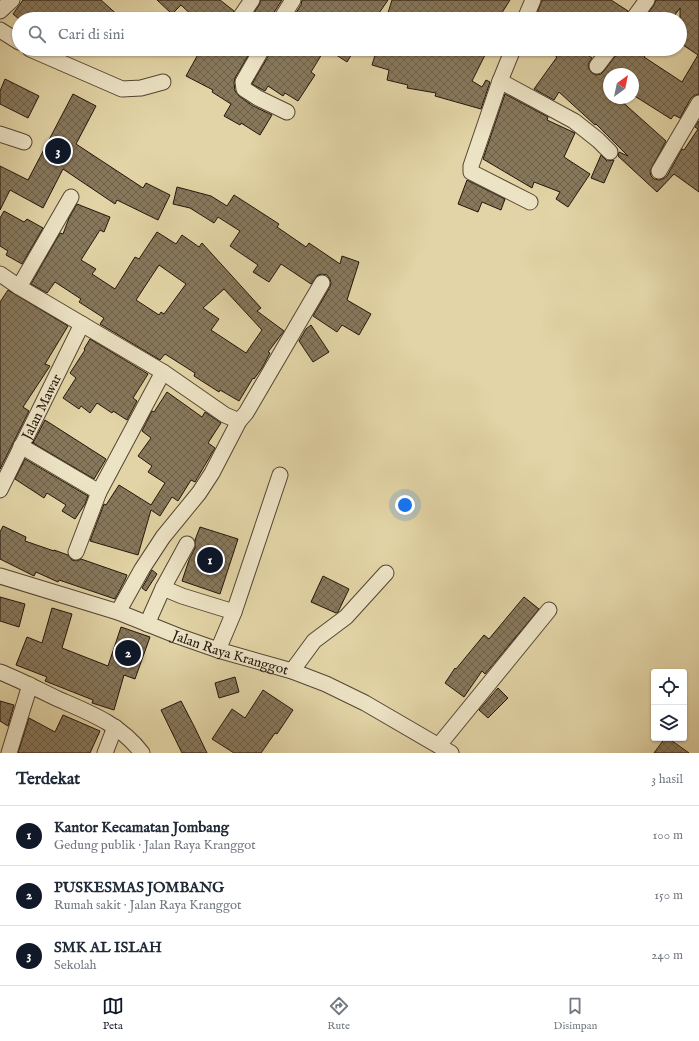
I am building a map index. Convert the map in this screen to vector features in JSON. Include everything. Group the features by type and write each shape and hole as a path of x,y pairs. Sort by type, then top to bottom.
{"street":[{"path":"0,11 12,0"},
{"path":"243,12 252,0"},
{"path":"285,12 293,0"},
{"path":"528,12 533,0"},
{"path":"638,12 647,0"},
{"path":"0,30 12,38"},
{"path":"46,56 122,89 141,88 163,82"},
{"path":"258,56 243,82 244,89 258,98 287,112"},
{"path":"510,56 471,166 471,172 530,202"},
{"path":"597,66 605,56"},
{"path":"500,81 574,121 598,140 610,152"},
{"path":"659,171 699,103"},
{"path":"0,134 24,142"},
{"path":"19,287 71,197"},
{"path":"2,281 19,287 82,324 163,372 225,415 239,421"},
{"path":"118,612 146,562 199,493 212,473 239,421 246,414 322,283"},
{"name":"Jalan Mawar","path":"1,486 82,324"},
{"path":"76,552 99,492 163,372"},
{"path":"21,446 99,492"},
{"path":"218,650 234,612 280,476"},
{"path":"147,624 163,588 187,544"},
{"path":"292,671 314,641 346,617 386,573"},
{"name":"Jalan Raya Kranggot","path":"0,576 118,612 218,650 292,671 347,693 445,749"},
{"path":"163,588 182,596 234,612"},
{"path":"445,749 549,610"},
{"path":"0,672 95,716 115,727 128,737 142,753"},
{"path":"10,753 30,685"},
{"path":"105,753 115,727"}],"building":[{"path":"23,0 101,0 114,12 14,12"},
{"path":"157,0 220,0 234,11 188,12 181,5 174,12 170,12"},
{"path":"261,0 282,0 274,12 254,12"},
{"path":"302,0 388,0 380,12 296,12"},
{"path":"392,0 510,0 502,12 388,12"},
{"path":"542,0 611,0 628,11 628,12 538,12"},
{"path":"656,0 699,0 699,94 691,98 680,118 674,115 671,119 639,99 639,68 606,68 615,56 645,56 644,57 682,82 698,55 687,48 687,12 680,12 680,8 677,12 649,12"},
{"path":"197,56 248,56 235,78 235,91 239,96 253,106 272,115 260,135 241,123 240,125 224,116 231,104 212,92 213,90 186,76"},
{"path":"268,56 321,56 311,72 315,75 298,101 285,93 283,96 268,86 265,91 252,84"},
{"path":"338,56 351,56 347,62"},
{"path":"375,56 484,56 472,81 482,87 486,80 490,82 481,109 435,96 436,93 407,88 408,85 387,80 389,70 372,65"},
{"path":"556,56 589,56 592,58 588,64 589,69 596,75 603,72 603,104 625,104 666,141 650,171 651,176 654,179 659,180 667,176 682,149 684,150 698,129 695,127 699,121 699,192 674,174 657,192 618,156 619,152 628,156 596,124 595,125 559,92 554,100 534,89 557,57"},
{"path":"5,79 39,96 28,118 0,104 0,91"},
{"path":"73,94 96,106 76,144 143,188 146,183 170,195 158,220 117,200 115,204 63,169 43,208 10,190 0,210 0,166 28,180"},
{"path":"505,94 548,117 547,120 575,133 564,157 590,174 568,207 556,199 560,192 534,182 532,188 483,159"},
{"path":"601,155 607,161 614,160 604,183 591,178"},
{"path":"467,180 505,199 501,210 482,202 478,212 458,204"},
{"path":"177,187 211,196 227,206 234,195 279,224 277,227 306,247 309,243 340,264 342,256 359,262 347,300 371,314 359,335 342,325 337,332 313,316 330,287 330,279 327,275 318,275 311,284 281,264 269,282 253,272 258,265 230,246 240,231 218,217 214,223 190,208 173,204"},
{"path":"77,204 110,217 104,232 100,230 81,260 96,269 92,274 115,289 135,257 139,259 157,232 176,244 182,235 199,247 202,243 261,308 257,311 284,331 268,352 270,353 262,368 254,379 253,378 239,401 220,390 219,392 194,376 195,373 165,354 160,360 100,324 104,318 79,302 81,299 55,282 47,293 31,284 60,233 63,234 69,218","holes":["159,265 186,284 164,314 161,312 159,315 136,300","224,289 262,330 246,353 211,330 219,319 203,308"]},
{"path":"4,211 24,222 27,219 43,228 22,264 6,255 8,251 0,246 0,218"},
{"path":"8,290 68,326 45,364 50,366 23,407 29,411 0,469 0,302"},
{"path":"311,325 329,352 313,362 299,341 306,329"},
{"path":"90,339 148,374 133,398 137,401 127,420 113,411 112,413 97,403 90,413 81,406 79,409 63,398 76,378 70,373 85,350 84,349"},
{"path":"167,392 202,417 205,412 221,423 208,443 215,448 195,482 191,480 178,501 172,497 160,516 151,510 138,555 90,541 104,504 106,505 119,485 151,505 165,483 148,472 152,466 138,456 151,438 142,431 152,411 154,412"},
{"path":"45,420 106,459 94,479 33,443"},
{"path":"25,459 88,496 85,504 75,519 62,511 66,505 47,493 44,498 15,479"},
{"path":"3,526 26,537 25,541 68,555 72,560 77,561 81,559 127,575 115,599 59,580 58,582 36,572 34,576 0,559 0,532"},
{"path":"200,527 238,539 220,594 182,581 195,548 195,540"},
{"path":"152,570 157,574 146,591 142,588"},
{"path":"323,576 349,589 338,612 336,613 311,602"},
{"path":"0,597 25,604 19,627 0,621"},
{"path":"524,597 539,609 485,674 482,671 464,697 445,683 455,668 456,669 484,635 489,639"},
{"path":"52,608 72,614 62,648 108,666 121,627 150,637 135,679 124,675 114,710 92,703 93,700 45,681 47,677 16,665 27,637 42,643"},
{"path":"235,677 239,692 219,698 215,683"},
{"path":"498,688 508,698 488,718 479,710"},
{"path":"263,690 293,710 277,734 275,733 261,753 234,753 212,739 232,709 245,718"},
{"path":"0,701 14,705 8,726 0,721"},
{"path":"181,701 207,753 182,753 161,710"},
{"path":"63,715 100,731 90,753 18,753 29,718 55,732"},
{"path":"663,741 672,741 689,753 654,753"}],"place":[{"name":"SMK AL ISLAH","path":"58,151"},
{"name":"Kantor Kecamatan Jombang","path":"210,560"},
{"name":"PUSKESMAS JOMBANG","path":"128,653"}]}
